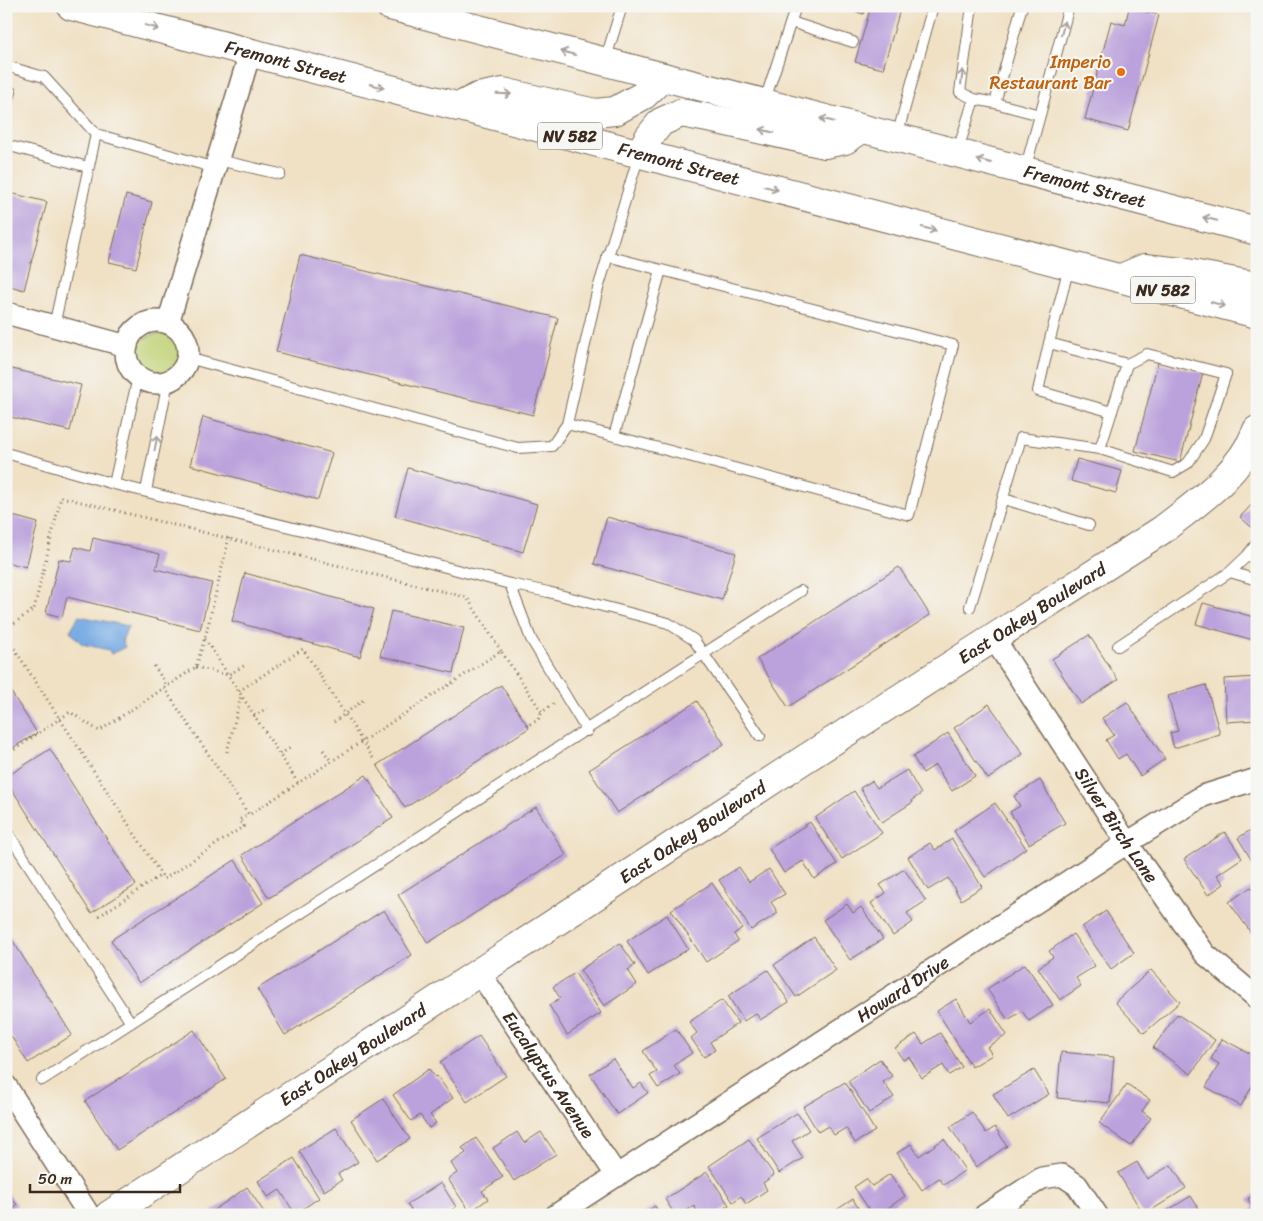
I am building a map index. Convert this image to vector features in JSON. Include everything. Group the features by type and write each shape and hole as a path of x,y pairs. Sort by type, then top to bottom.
{"main road":[{"name":"Fremont Street","path":"71,6 1257,314"},
{"name":"Fremont Street","path":"390,6 1257,231"},
{"path":"458,107 478,97 503,92 595,114 615,111 644,95 663,77"},
{"path":"639,154 648,138 661,122 681,114 718,120 825,144 845,140 862,129"},
{"path":"1120,279 1145,268 1182,272 1257,286"},
{"name":"East Oakey Boulevard","path":"109,1215 478,972 1162,530 1248,464 1257,430"}],"street":[{"path":"168,323 250,53"},
{"path":"6,313 127,346"},
{"path":"157,321 168,323 177,328 184,337 188,358 184,368 177,376 168,381 157,383 146,381 138,377 127,362 127,346 132,334 138,328 147,323 157,321"},
{"name":"Silver Birch Lane","path":"994,637 1127,843 1205,954 1257,998"},
{"name":"Howard Drive","path":"556,1215 1127,843 1203,796 1257,779"},
{"name":"Eucalyptus Avenue","path":"478,972 617,1176"},
{"path":"6,1086 89,1215"},
{"path":"985,1215 1042,1178 1062,1175 1078,1186 1096,1215"}],"lane":[{"path":"605,62 622,6"},
{"path":"764,104 796,6"},
{"path":"897,137 933,6"},
{"path":"972,6 960,92 974,99 1040,115"},
{"path":"995,103 1022,6"},
{"path":"1025,171 1069,6"},
{"path":"791,22 853,42"},
{"path":"6,66 44,77 96,134 216,164 280,174"},
{"path":"956,154 974,99"},
{"path":"54,326 96,134"},
{"path":"6,146 88,167"},
{"path":"188,358 518,448 552,446 567,424 597,292 639,154"},
{"path":"567,424 908,515 953,345 607,256"},
{"path":"1070,266 1038,391 1112,412"},
{"path":"614,436 661,270"},
{"path":"970,607 1022,438 1100,449 1173,472 1188,463 1204,439 1226,374 1147,354 1127,364 1049,343"},
{"path":"1100,449 1127,364"},
{"path":"114,484 138,377"},
{"path":"146,491 168,381"},
{"path":"6,453 114,484 668,622 694,640 760,736"},
{"path":"1004,500 1089,525"},
{"path":"1118,646 1230,572 1257,542"},
{"path":"1230,572 1257,580"},
{"path":"510,584 531,639 587,731"},
{"path":"42,1080 587,731 801,591"},
{"path":"6,830 131,1022"}],"path":[{"path":"6,629 34,609 61,496 465,597 542,712"},
{"path":"6,755 70,712 99,730 196,667 229,538"},
{"path":"6,636 164,880 244,826 239,820 501,650"},
{"path":"204,639 298,783"},
{"path":"239,691 303,649 376,761"},
{"path":"196,667 228,675 247,664"},
{"path":"154,666 249,815"},
{"path":"226,752 242,696"},
{"path":"530,724 538,720 542,712 566,696"},
{"path":"334,722 366,698"},
{"path":"254,716 267,708"},
{"path":"232,712 237,712"},
{"path":"280,754 292,747"},
{"path":"323,750 331,761"},
{"path":"99,916 161,875"}],"green space":[{"path":"155,334 165,334 179,342 185,351 187,361 185,371 179,380 165,388 155,388 145,383 138,376 133,366 133,356 138,346 145,339"}],"water":[{"path":"79,616 128,626 122,641 125,647 111,654 109,650 82,644 70,631"}],"building":[{"path":"843,6 866,6 864,14 843,8"},
{"path":"871,6 901,6 883,69 855,62"},
{"name":"Imperio Restaurant Bar","path":"1129,8 1159,15 1128,131 1085,119 1111,21 1125,25"},
{"path":"6,192 47,202 24,290 6,285"},
{"path":"126,195 152,202 136,268 109,262"},
{"path":"300,255 558,318 533,415 276,352"},
{"path":"1158,362 1203,373 1180,462 1135,451"},
{"path":"8,368 81,385 70,431 6,416 6,374"},
{"path":"203,417 332,453 318,500 190,465"},
{"path":"1077,459 1122,471 1116,493 1071,481"},
{"path":"408,468 537,504 523,552 395,516"},
{"path":"1257,499 1257,532 1240,517"},
{"path":"6,514 38,523 26,567 6,562"},
{"path":"607,517 736,553 722,600 594,564"},
{"path":"93,538 160,554 156,569 212,583 200,630 67,597 62,617 46,613 59,559 71,561 75,547 90,551"},
{"path":"899,567 930,615 788,707 757,659"},
{"path":"245,573 374,609 360,657 232,621"},
{"path":"1203,603 1254,617 1257,608 1257,641 1196,624"},
{"path":"391,611 464,628 453,673 380,656"},
{"path":"1089,635 1118,680 1081,704 1052,659"},
{"path":"1257,677 1257,720 1226,722 1224,679"},
{"path":"6,684 37,733 6,752"},
{"path":"501,685 529,728 405,808 377,765"},
{"path":"1206,685 1220,734 1174,748 1170,733 1178,731 1168,696"},
{"path":"697,701 724,744 617,813 589,770"},
{"path":"1127,702 1165,759 1140,776 1126,754 1118,759 1106,740 1114,735 1102,718"},
{"path":"989,704 1023,754 988,779 954,728"},
{"path":"948,733 975,776 952,791 935,765 923,773 913,757"},
{"path":"50,749 136,885 91,913 6,780 6,777"},
{"path":"907,770 921,794 912,800 913,802 882,822 860,788 872,781 877,788"},
{"path":"366,775 393,818 269,898 242,855"},
{"path":"1040,780 1065,823 1029,844 1010,812 1020,806 1014,796"},
{"path":"854,791 882,833 842,859 815,818"},
{"path":"995,803 1026,848 985,877 954,831"},
{"path":"536,807 566,855 428,943 398,895"},
{"path":"810,822 837,864 814,879 803,861 784,873 769,849"},
{"path":"1257,826 1257,869 1238,838"},
{"path":"1225,832 1242,858 1217,875 1224,884 1208,895 1184,859"},
{"path":"952,839 982,887 961,900 948,878 928,890 908,857 930,843 935,850"},
{"path":"235,860 263,903 139,983 111,940"},
{"path":"739,867 749,882 769,869 785,894 771,902 778,913 751,930 719,880"},
{"path":"904,869 926,901 907,913 913,922 893,936 871,903 886,893 880,885"},
{"path":"712,883 742,928 734,934 738,941 706,962 671,910"},
{"path":"1251,887 1257,896 1257,941 1229,902"},
{"path":"847,904 853,913 861,907 883,939 850,960 823,920"},
{"path":"384,910 412,955 285,1035 257,989"},
{"path":"1106,911 1134,953 1111,969 1082,927"},
{"path":"667,915 688,949 648,975 627,941"},
{"path":"6,930 72,1035 28,1063 6,1028"},
{"path":"1073,934 1095,966 1076,978 1081,986 1060,1000 1038,968 1053,957 1049,951"},
{"path":"814,937 836,970 796,997 774,965"},
{"path":"620,943 635,965 628,970 637,984 604,1006 580,970"},
{"path":"1025,964 1053,1005 1029,1021 1022,1011 1008,1020 987,989"},
{"path":"768,970 789,1002 760,1020 756,1013 744,1021 728,996"},
{"path":"1151,970 1180,1002 1144,1033 1115,1002"},
{"path":"575,973 601,1013 567,1035 549,1005 560,998 553,987"},
{"path":"956,999 970,1022 990,1009 1007,1035 987,1047 992,1055 972,1067 937,1011"},
{"path":"722,1000 738,1023 710,1042 715,1050 704,1057 691,1038 697,1033 689,1022"},
{"path":"1177,1014 1215,1040 1191,1074 1153,1048"},
{"path":"676,1029 692,1053 674,1065 680,1074 658,1088 650,1076 657,1072 643,1051"},
{"path":"194,1030 226,1079 117,1150 85,1101"},
{"path":"940,1033 962,1067 949,1075 943,1065 922,1078 909,1057 903,1060 895,1048 916,1034 923,1044"},
{"path":"479,1036 506,1076 467,1102 440,1062"},
{"path":"1222,1039 1257,1057 1257,1077 1241,1106 1206,1087 1219,1064 1211,1059"},
{"path":"1061,1052 1114,1057 1110,1103 1057,1098"},
{"path":"613,1059 633,1088 641,1083 648,1093 617,1114 590,1074"},
{"path":"880,1059 892,1076 883,1082 894,1097 869,1113 848,1081"},
{"path":"429,1069 435,1077 437,1076 453,1098 430,1115 436,1123 429,1128 420,1115 411,1121 393,1095"},
{"path":"1034,1070 1049,1094 1008,1119 993,1094"},
{"path":"845,1082 875,1131 855,1143 846,1128 834,1135 828,1126 818,1132 803,1107"},
{"path":"1127,1084 1150,1100 1142,1111 1151,1118 1131,1146 1099,1123"},
{"path":"383,1099 410,1139 377,1160 351,1120"},
{"path":"972,1112 986,1133 995,1127 1007,1146 976,1167 950,1127"},
{"path":"797,1113 809,1130 792,1141 803,1158 779,1173 757,1138"},
{"path":"336,1128 358,1162 338,1174 342,1180 324,1191 299,1151"},
{"path":"517,1132 524,1143 541,1132 556,1154 514,1181 493,1148"},
{"path":"476,1138 503,1177 482,1191 488,1199 470,1212 448,1179 457,1173 451,1163 466,1153 462,1148"},
{"path":"749,1139 774,1175 763,1183 767,1190 746,1204 741,1196 733,1202 709,1166"},
{"path":"944,1139 965,1170 944,1185 939,1178 922,1190 897,1153 911,1144 919,1156"},
{"path":"294,1158 319,1198 295,1214 280,1190 268,1197 258,1181"},
{"path":"1137,1162 1147,1179 1171,1165 1186,1188 1144,1215 1118,1173"},
{"path":"707,1172 729,1205 715,1215 700,1215 694,1206 680,1215 675,1215 665,1199"},
{"path":"890,1174 905,1196 878,1215 873,1215 854,1187 866,1179 872,1186"},
{"path":"441,1183 456,1207 444,1215 414,1215 407,1204"},
{"path":"247,1187 266,1215 207,1215"},
{"path":"6,1190 17,1205 14,1207 19,1215 6,1215"},
{"path":"1257,1193 1257,1215 1243,1215 1254,1208 1248,1199"},
{"path":"1191,1196 1203,1215 1160,1215"},
{"path":"853,1199 862,1215 829,1215"},
{"path":"655,1206 661,1215 642,1215"}],"place":[{"name":"Imperio Restaurant Bar","path":"1121,72"}]}
